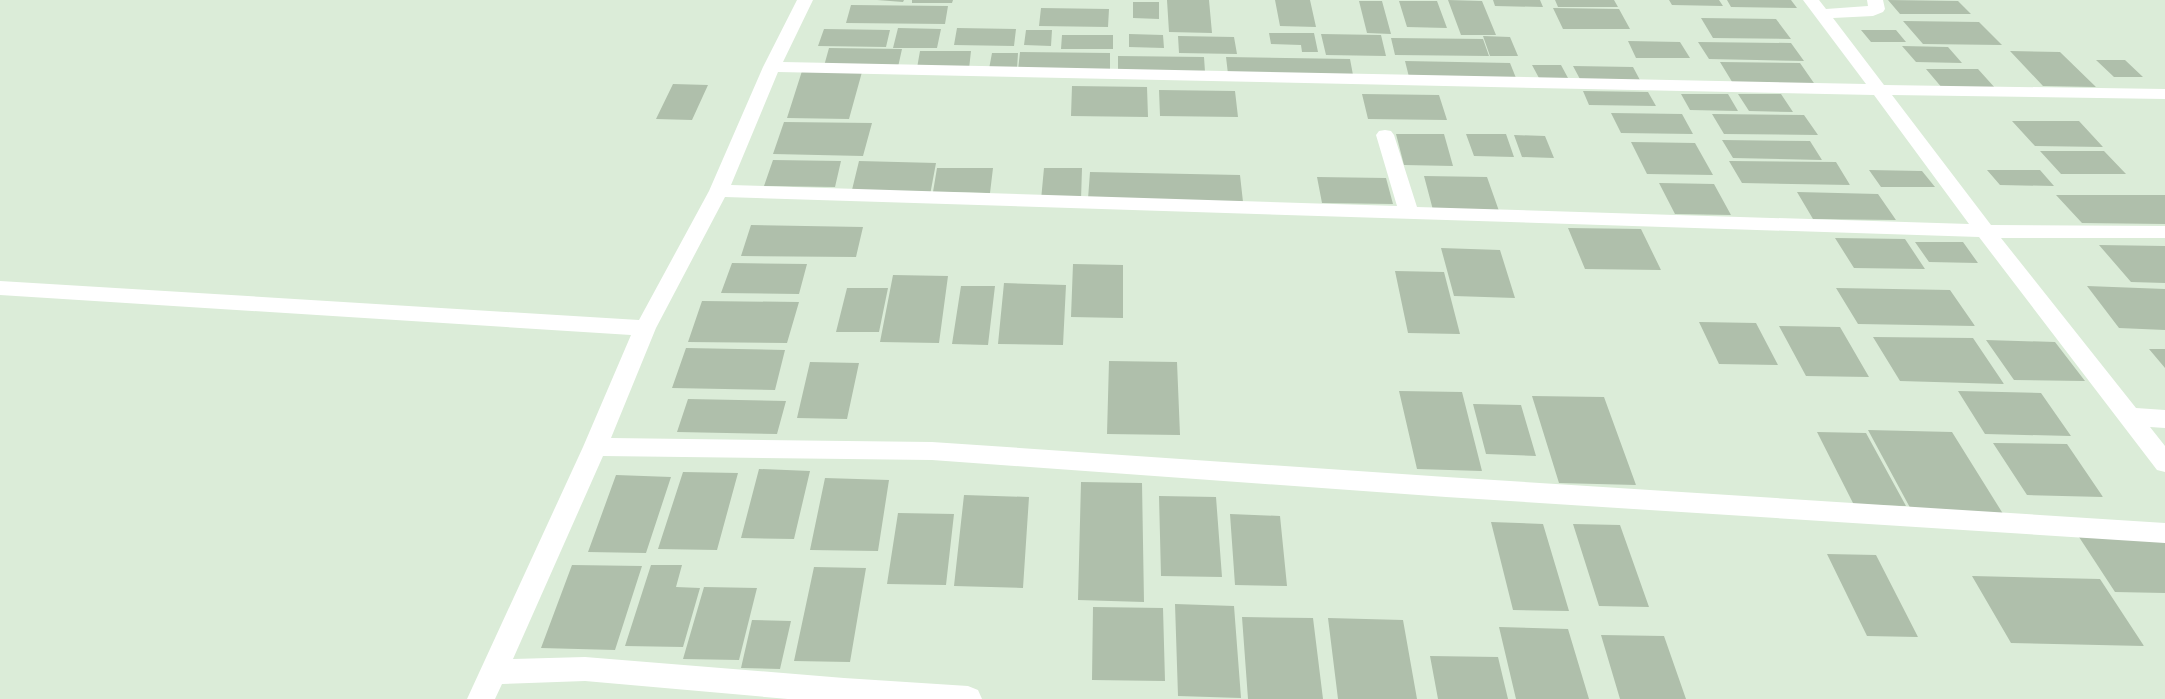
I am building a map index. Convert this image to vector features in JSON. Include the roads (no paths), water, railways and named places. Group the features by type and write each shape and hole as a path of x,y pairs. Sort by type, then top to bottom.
{"street":[{"path":"481,699 595,447 645,328 719,191 772,68 805,0"},
{"path":"1817,7 1873,11 1877,9 1875,0"},
{"path":"1817,7 1985,231 2165,463"},
{"path":"772,68 1880,90 2165,94"},
{"path":"1385,135 1408,213"},
{"path":"719,191 1985,231 2165,232"},
{"path":"0,288 645,328"},
{"path":"2131,418 2165,419"},
{"path":"595,447 932,451 1438,487 2165,533"},
{"path":"492,672 585,669 844,691 968,699"}]}
